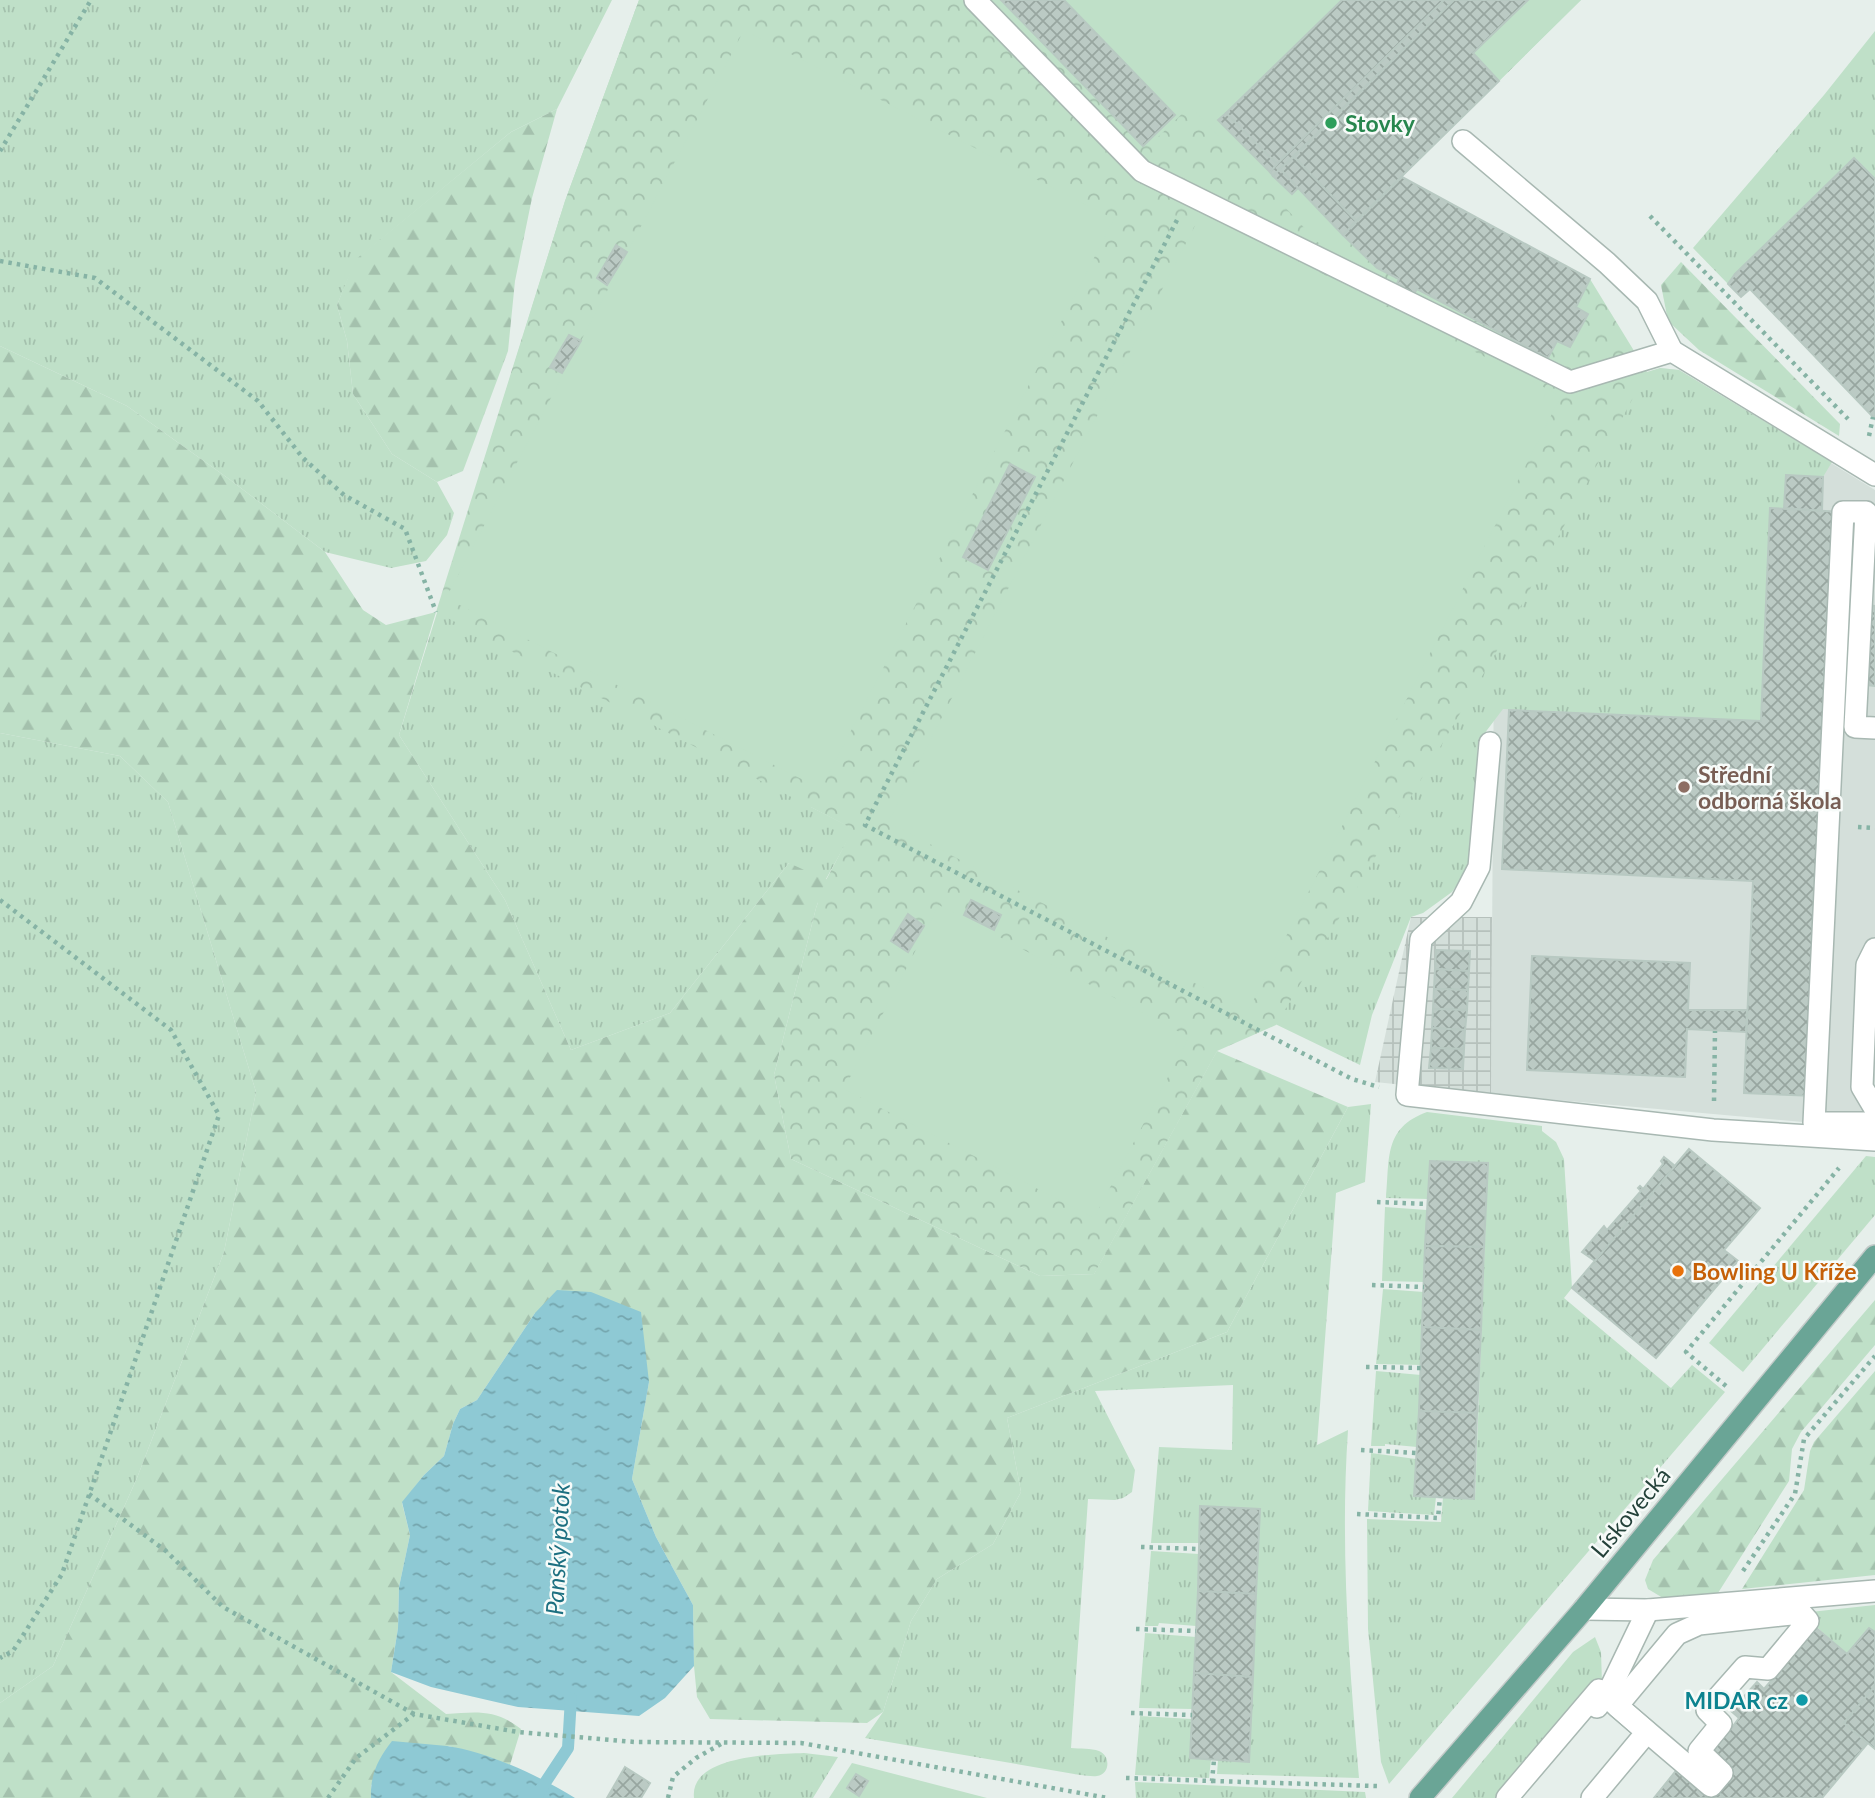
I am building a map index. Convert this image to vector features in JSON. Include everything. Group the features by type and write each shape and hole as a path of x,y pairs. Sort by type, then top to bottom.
{"main road":[{"name":"Lískovecká","path":"1420,1798 1584,1609 1875,1256"}],"lane":[{"path":"975,0 1142,172 1189,196 1570,382 1672,351"},
{"path":"1463,141 1597,254 1647,301 1672,351 1875,475"},
{"path":"1871,1134 1814,1123 1843,512 1866,512 1855,727 1875,728"},
{"path":"1490,743 1479,867 1461,902 1421,939 1407,1095 1713,1130 1871,1134"},
{"path":"1875,949 1867,965 1862,1087 1875,1109"},
{"path":"1584,1609 1648,1610 1875,1591"},
{"path":"1611,1701 1648,1610"},
{"path":"1507,1798 1599,1690 1611,1701 1647,1732 1711,1786 1722,1773 1699,1751 1721,1724 1707,1710 1745,1667 1768,1669 1808,1621 1801,1613 1699,1624 1677,1634 1611,1701 1527,1798"},
{"path":"1592,1798 1647,1732"}],"path":[{"path":"0,151 91,0"},
{"path":"1189,196 865,825 1352,1079 1407,1095"},
{"path":"1650,216 1850,421"},
{"path":"0,261 95,278 258,401 303,458 344,495 405,529 436,612"},
{"path":"1859,430 1868,440"},
{"path":"0,900 170,1031 219,1115 62,1574 13,1651 0,1658"},
{"path":"1713,1130 1715,1031"},
{"path":"1732,1391 1686,1352 1871,1134"},
{"path":"1377,1202 1428,1204"},
{"path":"1371,1285 1424,1287"},
{"path":"1721,1604 1795,1494 1804,1439 1875,1356"},
{"path":"1366,1367 1421,1368"},
{"path":"1361,1450 1417,1453"},
{"path":"89,1493 166,1551 223,1607 414,1714 518,1732 635,1742 801,1743 1108,1798"},
{"path":"1357,1514 1438,1518 1440,1497"},
{"path":"1141,1547 1199,1549"},
{"path":"1136,1629 1196,1631"},
{"path":"1131,1713 1192,1715"},
{"path":"328,1798 356,1758 414,1714"},
{"path":"668,1798 674,1777 696,1758 723,1742"},
{"path":"1212,1781 1214,1760"},
{"path":"1126,1778 1377,1786"}],"shaded area":[{"name":"Střední odborná škola","path":"1660,368 1679,370 1875,490 1875,1123 1814,1123 1491,1094 1494,656"},
{"path":"1411,917 1492,917 1491,1094 1375,1082"}],"green space":[{"path":"0,0 612,0 557,109 511,132 356,260 337,305 347,341 353,394 392,454 437,482 454,513 447,535 426,561 391,568 325,552 127,406 0,346"},
{"path":"639,0 811,807 854,829 826,879 1217,1051 1094,1274 789,863 670,1013 571,1050 505,900 399,735 565,201"},
{"path":"639,0 1581,0 1402,177 1590,279 1647,372 1494,656 1276,1025 1217,1051 1094,1274 1040,1276 791,1159 774,1075 816,908 826,880 853,829 436,612 565,201"},
{"name":"Stovky","path":"1001,0 1581,0 1356,221 1328,253 1190,106 1154,141 1143,146"},
{"path":"744,30 1114,219 821,789 446,598"},
{"path":"1875,31 1875,179 1854,158 1735,274 1728,284 1693,248"},
{"path":"557,109 532,198 515,281 508,351 463,471 437,482 392,454 353,394 347,341 337,305 355,260 511,132"},
{"path":"1202,212 1561,396 1248,1011 888,822"},
{"path":"1681,262 1840,424 1839,436 1699,350 1668,321 1661,285"},
{"path":"0,346 127,406 229,479 325,552 363,610 386,625 436,612 399,735 505,900 571,1050 670,1013 789,863 826,880 816,908 774,1075 791,1159 1040,1276 1094,1274 1217,1051 1348,1107 1227,1332 1007,1418 1021,1492 993,1544 937,1579 911,1621 883,1712 867,1723 710,1719 697,1697 693,1605 656,1537 632,1479 649,1382 535,1313 477,1400 460,1409 444,1456 424,1475 402,1503 410,1535 399,1587 398,1628 391,1672 446,1714 486,1713 503,1718 521,1729 510,1765 449,1746 371,1785 371,1798 0,1798 0,1703 53,1666 137,1478 224,1252 256,1092 168,802 120,756 0,733"},
{"path":"1660,368 1679,370 1832,462 1823,477 1786,475 1784,508 1770,508 1761,721 1503,709 1478,742 1473,847 1464,875 1452,892 1423,913 1411,917 1372,1015 1360,1065 1248,1011 1584,391"},
{"path":"0,733 120,756 168,802 256,1092 224,1252 137,1478 53,1666 0,1703"},
{"path":"939,905 1189,1037 1094,1218 844,1089"},
{"path":"1371,1104 1365,1182 1336,1193 1317,1445 1348,1430 1345,1560 1359,1778 1217,1774 1218,1760 1249,1762 1260,1509 1201,1506 1199,1543 1151,1543 1159,1447 1232,1450 1233,1385 1095,1391 1135,1470 1132,1492 1123,1498 1088,1499 1071,1748 1093,1749 1103,1753 1107,1769 1101,1775 1080,1775 865,1738 883,1712 911,1621 937,1579 993,1544 1021,1492 1007,1418 1227,1332 1348,1107"},
{"path":"1427,1112 1542,1126 1542,1131 1556,1142 1564,1159 1572,1288 1564,1298 1671,1388 1692,1365 1725,1392 1389,1784 1381,1762 1368,1629 1367,1519 1441,1522 1443,1497 1475,1498 1488,1163 1430,1161 1428,1199 1386,1198 1389,1158 1396,1136 1413,1119"},
{"path":"1866,1156 1875,1157 1875,1215 1743,1372 1709,1343"},
{"path":"1385,1207 1427,1210 1424,1282 1382,1281"},
{"path":"1383,1289 1424,1292 1421,1365 1376,1364"},
{"path":"1875,1300 1875,1345 1801,1432 1792,1449 1789,1481 1718,1593 1663,1598 1648,1589 1645,1580 1653,1560"},
{"path":"1376,1371 1421,1375 1417,1447 1385,1444 1371,1446"},
{"path":"1875,1371 1875,1575 1742,1589 1804,1490 1814,1442"},
{"path":"1371,1453 1416,1459 1436,1497 1434,1515 1368,1511"},
{"path":"1151,1551 1199,1554 1196,1626 1159,1623 1158,1626 1145,1626"},
{"path":"1875,1605 1875,1632 1869,1628 1847,1654 1801,1613"},
{"path":"1145,1633 1196,1637 1192,1709 1139,1708"},
{"path":"1595,1637 1601,1652 1602,1684 1507,1798 1452,1798 1573,1652"},
{"path":"1140,1716 1192,1719 1190,1758 1211,1760 1209,1778 1135,1775"},
{"path":"804,1753 838,1757 813,1798 694,1798 696,1784 705,1773 719,1765 756,1756"},
{"path":"852,1763 987,1798 829,1798"},
{"path":"1135,1782 1365,1792 1366,1798 1136,1798"}],"water":[{"path":"557,1290 591,1292 641,1312 649,1382 632,1479 656,1537 693,1605 694,1666 665,1698 639,1716 518,1707 431,1687 391,1672 398,1628 399,1587 410,1535 402,1502 444,1456 460,1409 477,1400 535,1313"},
{"path":"392,1741 447,1746 496,1759 530,1773 575,1798 371,1798 376,1768"}],"building":[{"path":"1001,0 1064,0 1175,115 1143,146"},
{"path":"1342,0 1444,0 1277,164 1226,113"},
{"path":"1444,0 1454,0 1273,176 1270,172 1277,164"},
{"path":"1454,0 1528,0 1473,53 1499,81 1356,221 1294,157"},
{"path":"1226,113 1277,164 1270,172 1218,120"},
{"path":"1294,157 1356,221 1343,235 1280,169"},
{"path":"1854,158 1875,179 1875,419 1750,289 1741,297 1728,284 1735,274"},
{"path":"1280,169 1298,188 1292,194 1273,176"},
{"path":"1402,177 1590,279 1576,307 1588,314 1570,347 1557,341 1548,358 1417,289 1414,294 1396,286 1399,279 1377,268 1343,235"},
{"path":"616,245 627,252 607,285 597,278"},
{"path":"569,335 581,341 562,373 550,367"},
{"path":"1010,464 1035,477 988,570 963,557"},
{"path":"1786,475 1823,477 1822,511 1784,508"},
{"path":"1770,508 1843,512 1815,1096 1744,1093 1753,881 1502,869 1509,710 1761,721"},
{"path":"1869,605 1875,606 1875,686 1867,685"},
{"path":"971,900 1001,915 994,930 964,915"},
{"path":"908,914 924,926 908,952 891,941"},
{"path":"1436,950 1470,951 1469,971 1435,969"},
{"path":"1532,956 1690,963 1688,1010 1747,1010 1746,1032 1687,1029 1685,1077 1527,1070"},
{"path":"1435,969 1469,971 1468,990 1434,989"},
{"path":"1434,989 1468,990 1467,1010 1433,1009"},
{"path":"1433,1009 1467,1010 1465,1030 1432,1028"},
{"path":"1432,1028 1465,1030 1464,1049 1431,1048"},
{"path":"1431,1048 1464,1049 1463,1069 1429,1068"},
{"path":"1689,1149 1760,1208 1724,1250 1738,1261 1656,1358 1572,1288"},
{"path":"1664,1157 1675,1166 1595,1261 1582,1252 1604,1226 1607,1230 1641,1191 1638,1188 1640,1186 1643,1189 1663,1164 1661,1161"},
{"path":"1430,1161 1488,1163 1484,1247 1425,1246"},
{"path":"1425,1246 1484,1247 1481,1330 1422,1327"},
{"path":"1422,1327 1481,1330 1477,1413 1419,1411"},
{"path":"1419,1411 1477,1413 1474,1499 1414,1496"},
{"path":"1200,1506 1260,1509 1256,1594 1198,1591"},
{"path":"1198,1591 1256,1594 1253,1677 1194,1673"},
{"name":"MIDAR cz","path":"1808,1621 1847,1654 1869,1628 1875,1632 1875,1686 1844,1723 1868,1743 1822,1798 1725,1798 1711,1786 1699,1751 1725,1719 1733,1726 1739,1718 1731,1711 1757,1682 1764,1689 1776,1675"},
{"path":"1194,1673 1253,1677 1249,1762 1190,1758"},
{"path":"1875,1686 1875,1749 1844,1723"},
{"path":"1683,1762 1725,1798 1654,1798"},
{"path":"625,1767 650,1783 641,1798 607,1798"},
{"path":"856,1774 868,1781 859,1796 847,1788"}],"waterway":[{"name":"Panský potok","path":"535,1798 568,1748 571,1698"}],"place":[{"name":"Stovky","path":"1331,123"},
{"name":"Střední odborná škola","path":"1684,787"},
{"name":"Bowling U Kříže","path":"1678,1271"},
{"name":"MIDAR cz","path":"1802,1700"}]}
